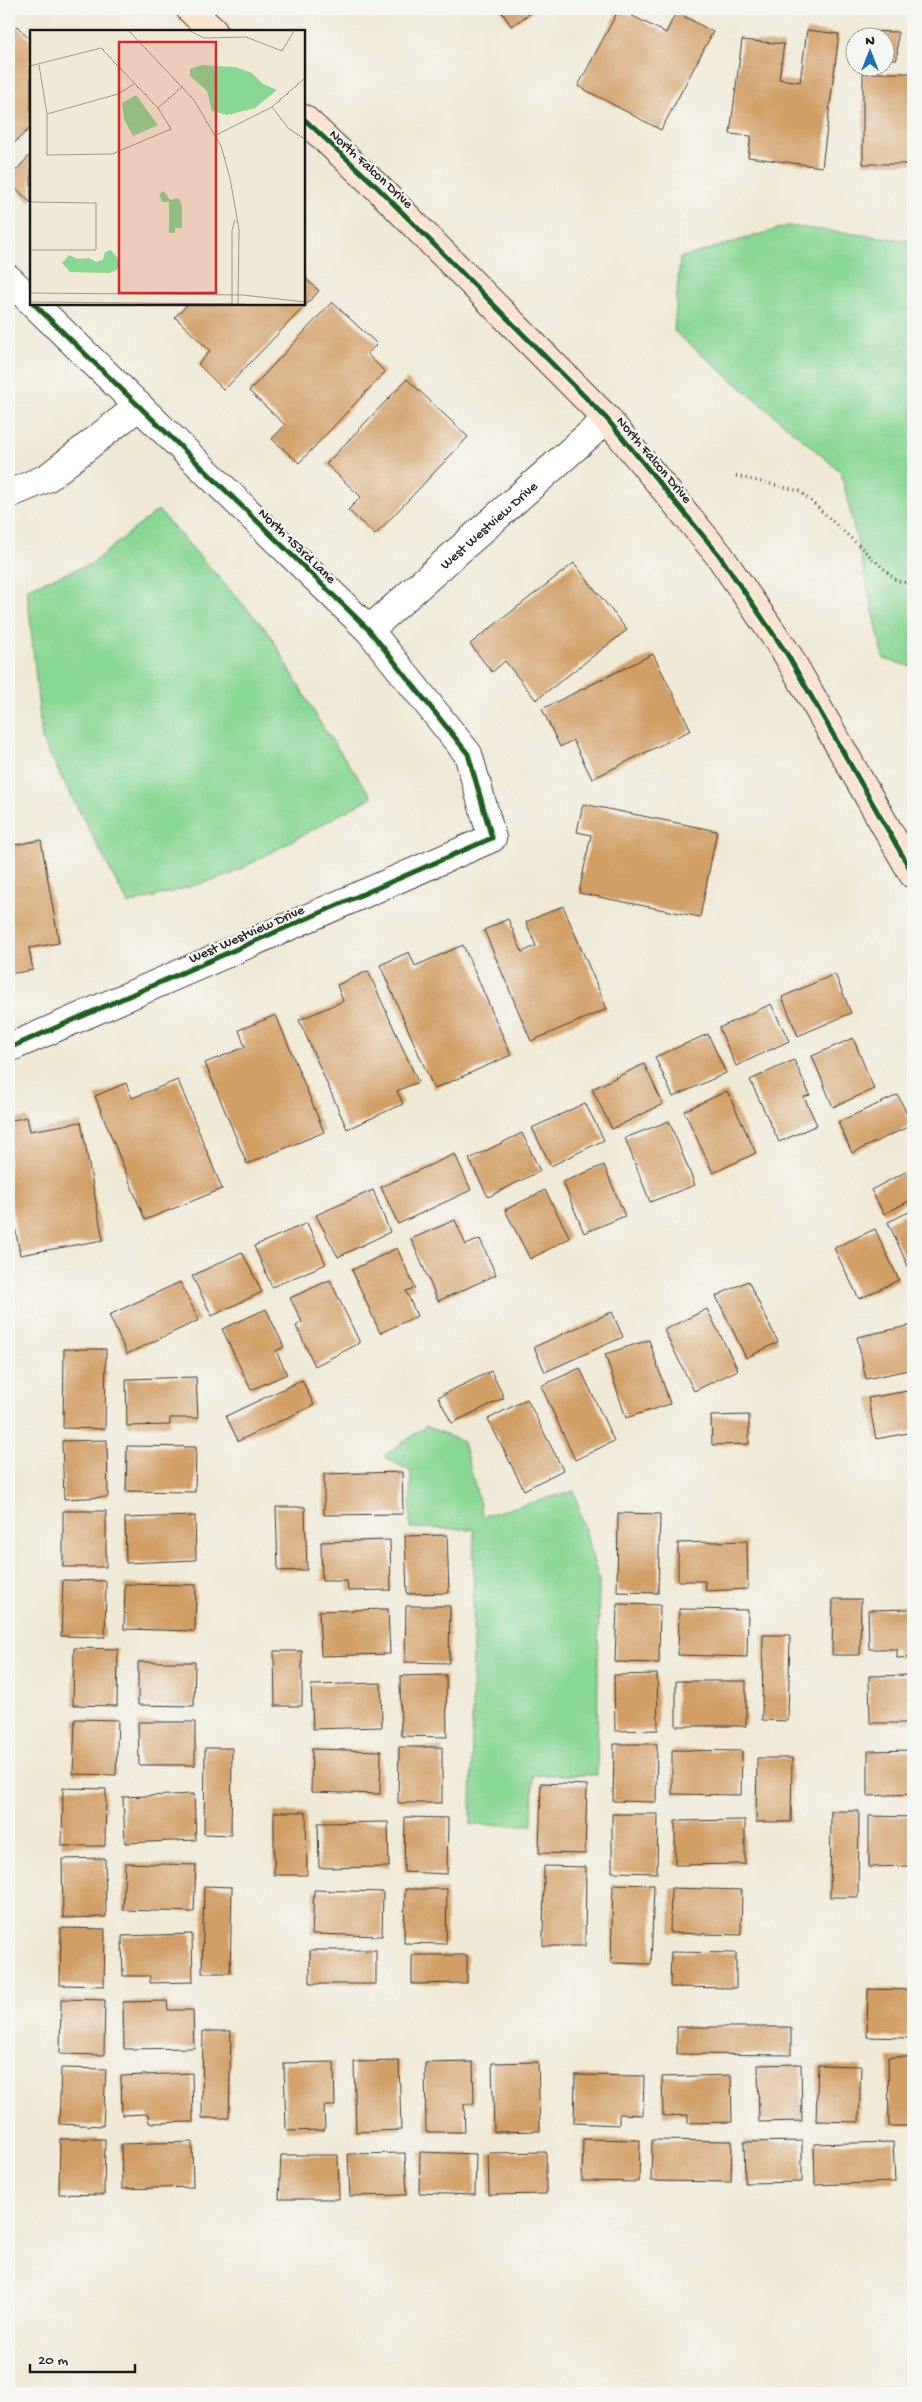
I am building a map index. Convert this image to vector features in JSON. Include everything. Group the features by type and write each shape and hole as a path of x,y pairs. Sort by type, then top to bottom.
{"street":[{"path":"190,9 212,30"},
{"name":"North Falcon Drive","path":"305,120 378,188 607,419 719,554 787,654 913,874"},
{"path":"9,279 30,300"},
{"name":"North 153rd Lane","path":"35,305 369,630 468,754 492,838"},
{"path":"9,494 47,478 139,406"},
{"name":"West Westview Drive","path":"369,630 607,419"},
{"name":"West Westview Drive","path":"9,1048 492,838"}],"path":[{"path":"736,476 800,491 897,581 913,584"}],"green space":[{"path":"788,226 913,241 913,667 884,659 841,472 674,331 680,258"},
{"path":"158,510 269,633 322,726 372,797 228,876 128,904 42,740 27,588 91,564"},
{"path":"426,1426 463,1442 483,1516 574,1491 599,1581 597,1775 533,1775 532,1825 471,1825 474,1529 410,1528 411,1472 384,1456"}],"building":[{"path":"500,9 537,9 511,26"},
{"path":"619,9 666,33 676,12 713,32 661,130 578,86"},
{"path":"17,26 30,40 30,128 9,148 9,81 11,79 9,77 9,34"},
{"path":"807,30 839,34 822,167 748,157 751,136 730,134 742,40 784,44 779,79 800,82"},
{"path":"894,32 898,32 897,59 894,59"},
{"path":"894,73 913,73 913,164 863,164 863,78 894,78"},
{"path":"30,155 30,202 9,182 9,178"},
{"path":"305,278 319,291 224,390 198,364 210,351 175,317 187,305 305,305"},
{"path":"332,302 377,344 367,354 385,372 299,463 272,439 285,425 249,391"},
{"path":"407,379 468,437 375,535 348,510 361,497 326,464"},
{"path":"574,563 627,630 536,700 505,661 492,672 470,644"},
{"path":"653,654 691,730 592,779 573,740 560,747 542,709"},
{"path":"583,804 717,831 700,917 579,893 591,835 577,832"},
{"path":"41,840 59,943 29,948 33,970 9,974 9,846"},
{"path":"563,906 607,1009 531,1041 484,930 508,919 522,952 536,946 526,922"},
{"path":"463,945 511,1055 434,1089 380,965 409,952 415,966"},
{"path":"368,971 418,1082 397,1091 403,1104 347,1129 299,1020 343,1001 337,985"},
{"path":"835,974 851,1013 798,1036 782,997"},
{"path":"771,1004 789,1041 736,1066 719,1028"},
{"path":"276,1015 324,1132 247,1164 205,1063 245,1047 239,1030"},
{"path":"708,1034 726,1073 673,1097 655,1057"},
{"path":"853,1038 874,1089 833,1107 812,1056"},
{"path":"794,1060 810,1095 804,1097 817,1125 779,1142 750,1080"},
{"path":"644,1064 663,1104 612,1129 592,1089"},
{"path":"178,1080 222,1189 145,1220 95,1096 126,1083 132,1098"},
{"path":"727,1091 756,1153 713,1173 684,1111"},
{"path":"898,1095 912,1125 852,1153 838,1122"},
{"path":"585,1103 604,1140 551,1166 532,1128"},
{"path":"27,1117 30,1131 81,1122 103,1240 20,1255 9,1192 9,1121"},
{"path":"669,1121 695,1185 650,1202 625,1138"},
{"path":"522,1133 540,1171 488,1197 469,1159"},
{"path":"455,1154 471,1190 398,1224 381,1187"},
{"path":"604,1165 625,1216 584,1233 563,1182"},
{"path":"913,1168 913,1199 884,1214 871,1190"},
{"path":"373,1190 390,1232 338,1257 316,1215"},
{"path":"545,1190 570,1238 530,1259 505,1210"},
{"path":"913,1210 913,1274 912,1275 888,1222"},
{"path":"455,1220 466,1245 480,1239 496,1275 438,1301 411,1239"},
{"path":"307,1223 326,1264 272,1287 254,1246"},
{"path":"875,1229 899,1280 859,1299 834,1248"},
{"path":"397,1248 415,1288 406,1291 417,1316 380,1333 352,1270"},
{"path":"242,1252 262,1292 212,1316 192,1276"},
{"path":"330,1280 360,1343 315,1366 296,1326 302,1322 290,1298"},
{"path":"748,1281 778,1342 746,1358 716,1296"},
{"path":"180,1282 199,1320 127,1354 109,1315"},
{"path":"266,1309 284,1347 276,1351 287,1374 251,1390 222,1329"},
{"path":"707,1309 738,1370 694,1391 664,1330"},
{"path":"612,1312 623,1337 545,1372 534,1347"},
{"path":"913,1325 913,1369 866,1379 857,1337"},
{"path":"649,1340 670,1404 626,1418 605,1354"},
{"path":"64,1349 106,1349 105,1429 63,1428"},
{"path":"580,1368 614,1441 575,1460 541,1386"},
{"path":"491,1371 504,1398 452,1423 438,1397"},
{"path":"196,1377 198,1418 170,1418 170,1425 127,1426 126,1379"},
{"path":"302,1380 314,1405 238,1441 226,1416"},
{"path":"913,1390 913,1432 876,1439 868,1398"},
{"path":"527,1399 563,1470 524,1490 488,1419"},
{"path":"749,1415 749,1444 712,1445 711,1416"},
{"path":"107,1440 108,1497 64,1499 62,1441"},
{"path":"127,1446 196,1447 195,1492 126,1491"},
{"path":"402,1472 403,1514 324,1515 324,1474"},
{"path":"276,1507 305,1507 307,1570 278,1571"},
{"path":"63,1511 106,1511 106,1567 63,1567"},
{"path":"618,1513 660,1514 658,1593 617,1592"},
{"path":"195,1516 196,1560 126,1563 125,1518"},
{"path":"447,1535 449,1593 407,1594 405,1536"},
{"path":"390,1540 391,1590 348,1591 347,1581 322,1581 321,1542"},
{"path":"747,1541 748,1589 706,1591 705,1581 678,1581 678,1543"},
{"path":"63,1580 106,1581 105,1637 61,1636"},
{"path":"125,1584 196,1585 195,1631 124,1629"},
{"path":"833,1599 861,1599 860,1655 832,1655"},
{"path":"617,1604 660,1605 659,1663 615,1662"},
{"path":"406,1606 450,1606 449,1663 405,1662"},
{"path":"388,1609 390,1654 321,1656 319,1611"},
{"path":"679,1609 748,1610 747,1657 678,1655"},
{"path":"913,1609 913,1657 897,1658 897,1649 869,1649 868,1610"},
{"path":"763,1635 790,1635 788,1721 762,1720"},
{"path":"74,1648 118,1649 117,1706 73,1705"},
{"path":"274,1651 302,1651 302,1706 275,1706"},
{"path":"138,1662 195,1662 194,1706 138,1705"},
{"path":"657,1674 658,1730 615,1731 614,1675"},
{"path":"446,1675 447,1737 401,1736 400,1676"},
{"path":"913,1675 913,1723 870,1723 869,1676"},
{"path":"676,1681 746,1681 746,1726 676,1726"},
{"path":"381,1683 382,1727 313,1729 311,1685"},
{"path":"75,1719 118,1720 116,1775 73,1774"},
{"path":"138,1722 195,1722 195,1765 139,1765"},
{"path":"614,1744 657,1744 656,1802 613,1801"},
{"path":"399,1747 442,1747 442,1803 398,1803"},
{"path":"205,1748 232,1748 231,1835 204,1834"},
{"path":"312,1749 381,1751 380,1794 311,1792"},
{"path":"672,1750 742,1751 741,1795 672,1794"},
{"path":"913,1750 913,1794 868,1796 868,1751"},
{"path":"757,1758 792,1758 791,1822 756,1822"},
{"path":"541,1783 587,1785 585,1854 539,1853"},
{"path":"63,1788 106,1789 105,1846 62,1846"},
{"path":"194,1794 196,1840 125,1843 123,1797"},
{"path":"831,1811 859,1811 858,1897 830,1897"},
{"path":"274,1812 306,1812 307,1875 274,1875"},
{"path":"612,1814 658,1814 657,1873 612,1872"},
{"path":"869,1816 913,1817 913,1866 869,1867"},
{"path":"405,1817 448,1818 447,1874 404,1872"},
{"path":"745,1820 745,1864 675,1865 675,1821"},
{"path":"388,1822 389,1867 319,1868 318,1823"},
{"path":"105,1858 106,1917 63,1918 62,1859"},
{"path":"125,1863 196,1865 194,1912 123,1910"},
{"path":"544,1866 586,1867 585,1946 543,1946"},
{"path":"613,1884 654,1885 651,1964 611,1963"},
{"path":"204,1886 232,1887 230,1973 202,1973"},
{"path":"671,1888 742,1890 741,1935 670,1933"},
{"path":"405,1889 447,1889 446,1944 404,1943"},
{"path":"314,1890 383,1892 382,1936 312,1934"},
{"path":"61,1928 105,1929 104,1986 60,1985"},
{"path":"192,1934 193,1982 150,1983 150,1976 123,1976 122,1936"},
{"path":"310,1950 376,1950 376,1984 310,1984"},
{"path":"671,1952 736,1953 736,1988 670,1987"},
{"path":"412,1955 467,1955 467,1983 412,1984"},
{"path":"868,1989 913,1990 913,2038 867,2037"},
{"path":"61,1999 105,2000 104,2055 60,2054"},
{"path":"167,2001 168,2010 193,2010 194,2048 124,2049 123,2002"},
{"path":"677,2027 791,2027 791,2055 677,2054"},
{"path":"203,2031 231,2031 229,2118 202,2118"},
{"path":"888,2057 913,2057 913,2126 889,2126"},
{"path":"399,2061 401,2130 356,2132 354,2062"},
{"path":"334,2062 335,2106 324,2106 325,2130 286,2131 284,2063"},
{"path":"473,2062 474,2104 464,2104 465,2132 426,2132 425,2063"},
{"path":"538,2062 540,2131 494,2132 492,2063"},
{"path":"801,2064 802,2121 759,2122 758,2065"},
{"path":"818,2065 861,2066 859,2122 816,2121"},
{"path":"61,2068 106,2069 103,2126 59,2124"},
{"path":"192,2073 193,2122 149,2123 148,2114 122,2115 121,2076"},
{"path":"575,2075 644,2076 643,2115 619,2114 619,2125 574,2123"},
{"path":"731,2075 732,2122 688,2123 688,2115 663,2116 662,2077"},
{"path":"60,2139 105,2139 104,2195 59,2194"},
{"path":"583,2139 640,2140 639,2182 582,2181"},
{"path":"652,2140 732,2141 731,2182 651,2181"},
{"path":"802,2141 802,2182 745,2183 744,2142"},
{"path":"192,2142 193,2187 122,2189 121,2144"},
{"path":"893,2142 895,2182 815,2185 814,2144"},
{"path":"420,2152 476,2154 475,2195 419,2193"},
{"path":"546,2152 546,2194 489,2195 488,2153"},
{"path":"405,2153 407,2195 350,2196 348,2154"},
{"path":"281,2155 338,2155 339,2199 279,2199"}],"cycle path":[{"path":"305,120 378,188 607,419 719,555 787,654 913,874"},
{"path":"9,1048 492,838 468,754 369,630 35,305"}]}
